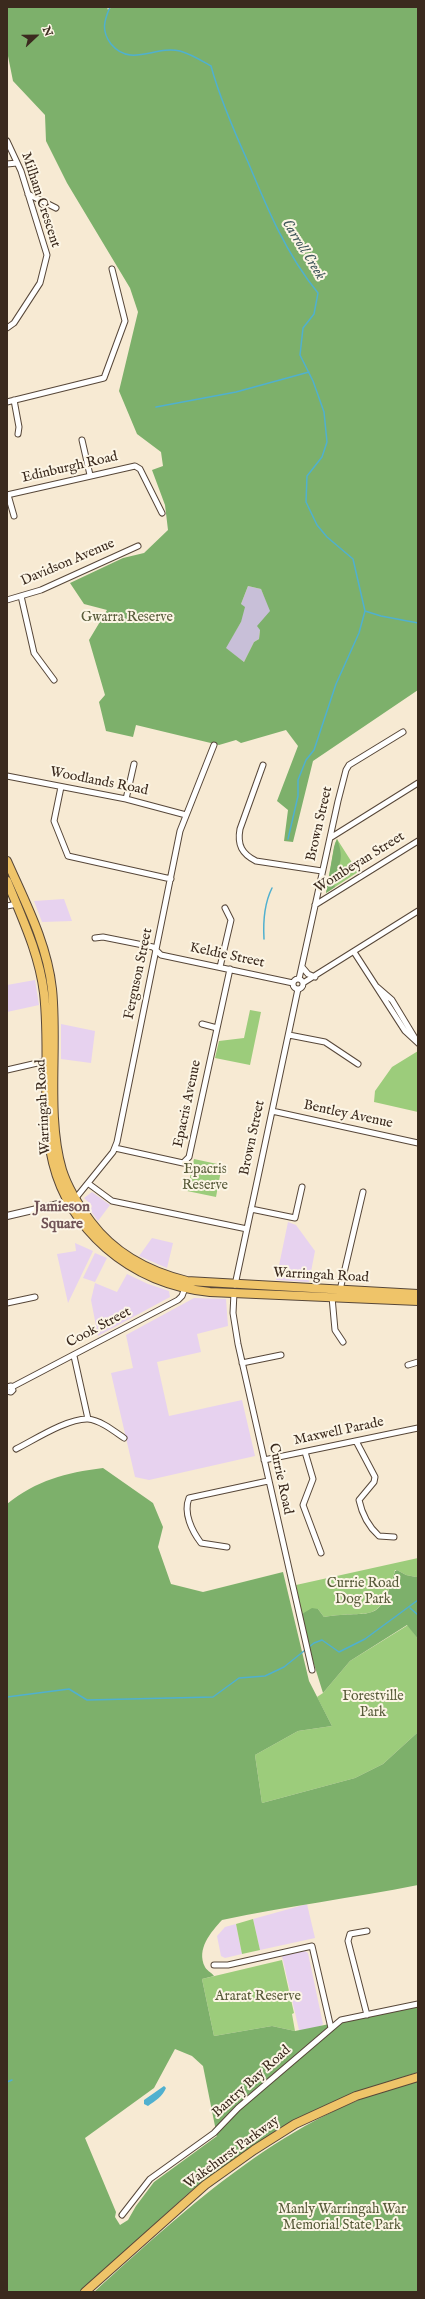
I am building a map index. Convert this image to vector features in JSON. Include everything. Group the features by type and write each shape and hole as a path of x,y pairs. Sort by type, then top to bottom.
{"main road":[{"name":"Warringah Road","path":"7,861 36,928 47,965 52,999 50,1060"},
{"name":"Warringah Road","path":"7,881 31,938 40,968 44,994 57,1140 62,1170 71,1201 101,1234 124,1254 157,1272 186,1284 235,1289 336,1293 418,1294"},
{"name":"Warringah Road","path":"336,1293 418,1301"},
{"name":"Wakehurst Parkway","path":"86,2292 205,2185 254,2150 295,2124 356,2096 418,2077"}],"street":[{"name":"Milham Crescent","path":"7,141 17,162 47,255 40,283 14,324 7,328"},
{"path":"7,164 17,162"},
{"path":"28,194 56,208"},
{"path":"7,402 104,378 125,321 112,269"},
{"path":"14,400 19,427 18,434"},
{"path":"82,440 90,475"},
{"name":"Edinburgh Road","path":"8,495 90,475 138,467 162,513"},
{"path":"8,495 14,516"},
{"name":"Davidson Avenue","path":"7,600 41,590 138,546"},
{"path":"21,596 34,654 54,680"},
{"name":"Brown Street","path":"301,981 302,967 322,871 346,770 349,765 403,732"},
{"name":"Ferguson Street","path":"71,1201 88,1184 115,1148 157,951 180,831 214,745"},
{"path":"126,799 134,764"},
{"path":"263,764 240,829 238,839 241,850 246,856 256,861 322,871"},
{"name":"Woodlands Road","path":"7,776 126,799 186,816"},
{"path":"330,838 418,783"},
{"path":"61,787 54,821 68,856 171,880"},
{"name":"Wombeyan Street","path":"315,905 418,841"},
{"path":"7,906 17,904"},
{"path":"220,967 231,920 225,908"},
{"path":"301,981 302,987 298,989 294,986 293,983 315,977 418,911"},
{"name":"Keldie Street","path":"95,938 103,937 155,947 162,955 293,983"},
{"path":"354,952 375,984 392,1000 418,1044"},
{"path":"302,967 308,974 315,977"},
{"name":"Epacris Avenue","path":"115,1148 183,1163 189,1157 230,969"},
{"name":"Brown Street","path":"235,1289 298,989"},
{"path":"202,1024 217,1028"},
{"path":"289,1035 325,1042 358,1064"},
{"path":"7,1070 50,1060"},
{"name":"Bentley Avenue","path":"272,1111 418,1143"},
{"path":"88,1184 112,1201 247,1229"},
{"path":"251,1209 295,1218 302,1187"},
{"path":"343,1342 335,1330 336,1293 363,1192"},
{"path":"7,1216 71,1201"},
{"name":"Cook Street","path":"8,1387 74,1356 178,1300 186,1284"},
{"name":"Currie Road","path":"235,1289 233,1314 242,1363 312,1670"},
{"path":"7,1303 35,1297"},
{"path":"242,1363 280,1355"},
{"path":"74,1356 88,1419"},
{"path":"408,1365 418,1362"},
{"path":"16,1449 60,1425 88,1419 106,1426 124,1438"},
{"name":"Maxwell Parade","path":"264,1460 418,1428"},
{"path":"356,1441 375,1477 374,1482 360,1500 361,1510 372,1530 379,1536 394,1537"},
{"path":"305,1452 313,1479 303,1505 321,1553"},
{"path":"227,1547 201,1543 195,1535 188,1516 189,1498 268,1481"},
{"path":"367,1931 350,1934 348,1941 367,2015"},
{"path":"214,1965 228,1965 312,1946 331,2028"},
{"name":"Bantry Bay Road","path":"122,2215 150,2179 214,2133 238,2108 341,2020 418,2004"}],"shaded area":[{"path":"248,586 261,589 271,611 260,630 259,639 254,642 244,662 225,648 241,622 241,604"},
{"path":"64,899 72,921 42,922 34,901"},
{"path":"35,980 39,1005 7,1012 7,985"},
{"path":"61,1024 95,1031 91,1063 61,1059"},
{"path":"92,1192 110,1205 98,1221 90,1210 92,1206 84,1198"},
{"path":"288,1222 296,1225 315,1251 309,1282 276,1280"},
{"path":"152,1238 173,1243 167,1268 139,1256"},
{"path":"75,1243 93,1251 68,1303 57,1254 76,1251"},
{"path":"95,1253 107,1258 95,1282 83,1278"},
{"path":"127,1274 148,1284 169,1291 170,1297 98,1336 91,1300 95,1283 117,1292"},
{"path":"194,1298 226,1299 228,1326 197,1334 201,1352 157,1362 169,1416 242,1400 255,1456 149,1480 135,1477 111,1373 133,1368 126,1335"},
{"path":"307,1904 315,1938 260,1950 253,1919"},
{"path":"236,1924 242,1954 225,1958 221,1956 217,1936 225,1927"},
{"path":"305,1951 308,1953 323,2024 302,2043 282,1956"}],"green space":[{"name":"Gwarra Reserve","path":"7,7 107,7 108,10 112,7 418,7 418,690 313,761 293,842 284,841 288,810 277,801 298,746 286,730 241,743 236,740 219,745 136,725 133,737 106,731 99,702 105,695 89,640 107,610 84,604 70,583 123,558 144,553 168,530 165,505 152,470 163,466 161,452 137,434 119,391 138,312 130,288 67,183 46,141 45,115 13,81 7,51","holes":["248,586 261,589 270,611 257,626 260,630 259,639 254,642 244,662 226,648 241,622 245,607 241,604"]},
{"path":"337,839 358,872 326,893 335,843"},
{"path":"337,839 341,853 340,863 335,877 335,887 326,893 334,847"},
{"path":"250,1010 261,1012 250,1065 215,1058 219,1041 244,1038"},
{"path":"418,1051 418,1112 374,1102 375,1091 392,1067"},
{"name":"Epacris Reserve","path":"194,1159 222,1165 216,1197 187,1191"},
{"path":"103,1468 153,1503 163,1527 158,1547 171,1584 203,1592 283,1572 309,1681 332,1726 298,1731 255,1755 262,1803 355,1778 383,1764 418,1732 418,1885 271,1910 222,1920 209,1935 202,1954 206,1968 214,1976 202,1979 214,2036 272,2026 295,2031 418,2006 418,2072 351,2095 247,2151 192,2190 80,2292 7,2292 7,1504 29,1489 41,1483 76,1472","holes":["175,2049 192,2056 203,2066 217,2136 154,2182 136,2206 128,2220 120,2225 115,2217 116,2212 85,2138 154,2088"]},
{"name":"Currie Road Dog Park","path":"418,1558 418,1575 416,1577 406,1575 395,1570 384,1600 378,1608 372,1612 324,1617 318,1609 302,1614 296,1585"},
{"path":"397,1570 406,1575 416,1577 418,1575 418,1639 407,1625 350,1661 323,1693 313,1661 302,1614 312,1608 318,1609 324,1617 372,1612 384,1601 395,1571"},
{"name":"Forestville Park","path":"408,1625 418,1639 418,1732 383,1764 355,1778 262,1803 255,1755 298,1731 332,1726 317,1697 323,1693 350,1661"},
{"path":"253,1919 260,1950 242,1954 236,1924"},
{"name":"Ararat Reserve","path":"282,1960 294,2013 292,2014 295,2031 272,2026 214,2036 202,1979"},
{"name":"Manly Warringah War Memorial State Park","path":"418,2081 418,2292 94,2292 166,2227 204,2196 243,2166 284,2139 327,2115 371,2095"}],"water":[{"path":"164,2086 166,2088 158,2098 148,2106 144,2104 144,2100"}],"waterway":[{"name":"Carroll Creek","path":"110,7 104,26 108,39 119,51 135,55 171,50 180,51 211,66 228,115 278,230 296,263 318,293 314,314 303,328 300,355 313,381 324,412 327,442 322,457 307,476 306,502 317,525 327,537 353,559 365,611 381,616 418,623"},
{"path":"156,407 236,392 309,372"},
{"path":"288,839 298,796 298,780 306,760 314,750 336,684 359,633 365,611"},
{"path":"264,939 267,900 272,888"},
{"path":"7,1697 69,1689 87,1700 213,1697 239,1678 265,1676 284,1667 314,1643 322,1640 339,1652 365,1639 418,1600"},
{"path":"410,1608 418,1615"},
{"path":"7,2082 12,2080"}],"district":[{"name":"Jamieson Square","path":"62,1216"}]}
